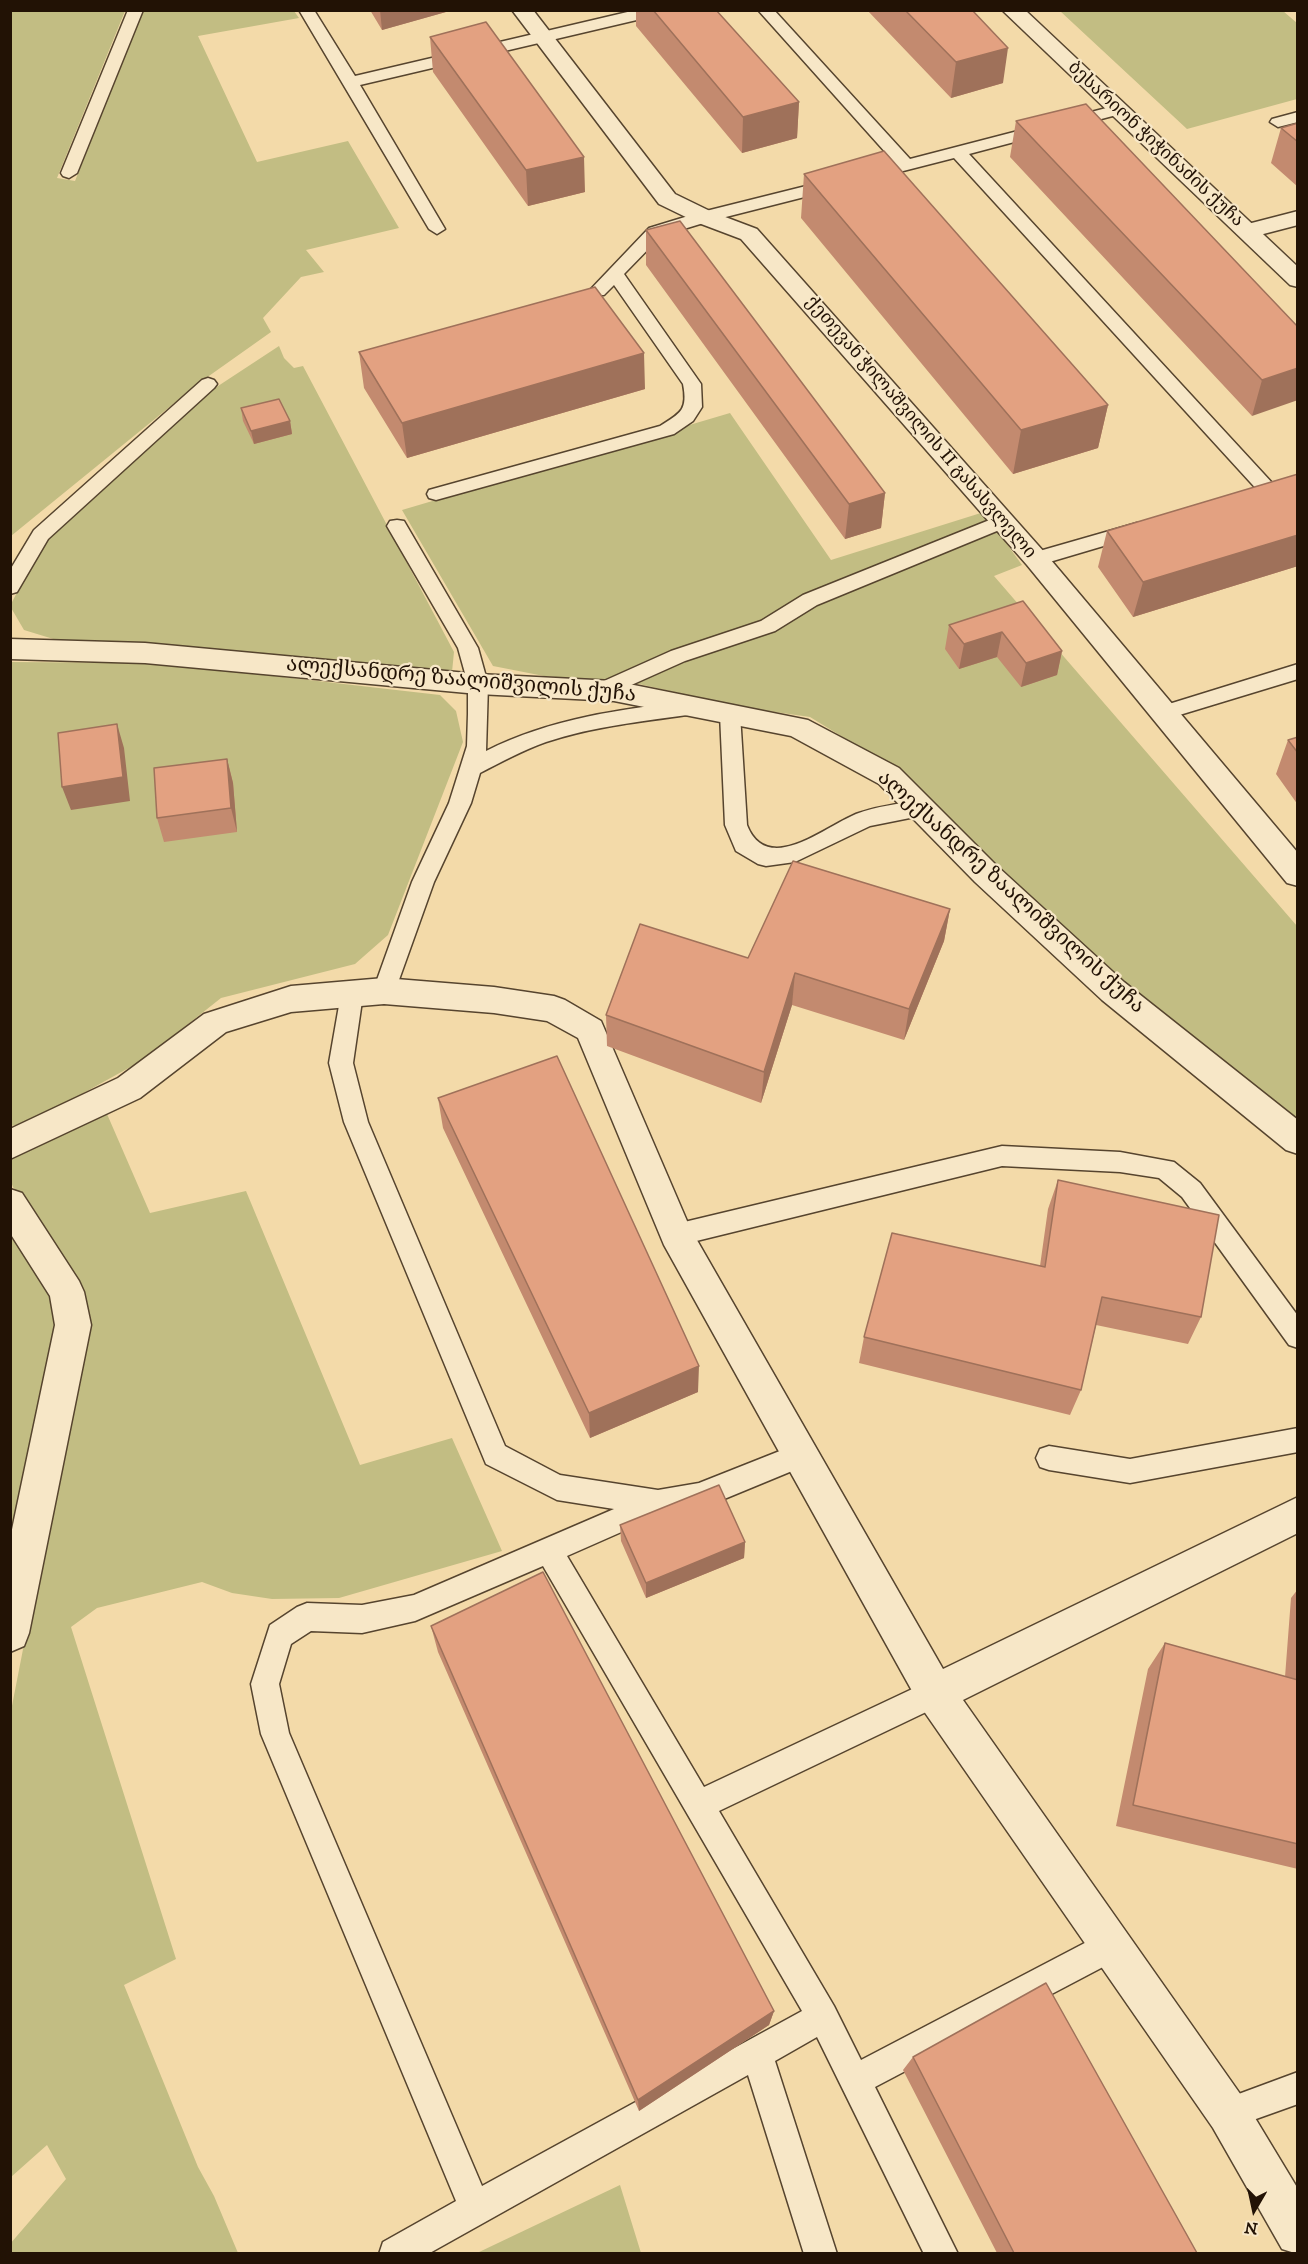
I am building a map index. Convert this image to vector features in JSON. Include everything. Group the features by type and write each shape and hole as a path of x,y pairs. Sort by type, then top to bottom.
{"street":[{"name":"ქეთევან ჭილაშვილის II გასასვლელი","path":"522,10 667,199 704,217 749,234 1036,559 1298,875"},
{"name":"ბესარიონ ჭიჭინაძის ქუჩა","path":"1012,10 1298,280"},
{"path":"1248,231 1298,218"},
{"name":"ალექსანდრე ზაალიშვილის ქუჩა","path":"10,649 146,653 478,684 602,690 798,727 889,776 986,874 1113,991 1298,1140"},
{"path":"10,1145 129,1088 214,1023 291,999 368,993 494,1000 554,1009 590,1030 676,1235 935,1693 1228,2113 1298,2233"},
{"path":"10,1203 68,1292 73,1325 10,1633"},
{"path":"935,1693 1298,1514"}],"lane":[{"path":"69,173 136,10"},
{"path":"306,10 351,81 437,229"},
{"path":"351,81 658,10"},
{"path":"765,10 907,166"},
{"path":"598,291 655,232 704,217 1118,110"},
{"path":"1278,122 1298,117"},
{"path":"958,152 1268,490"},
{"path":"436,494 666,430 690,415 696,400 692,384 615,274"},
{"path":"10,587 41,535 208,384"},
{"path":"1246,496 1288,484"},
{"path":"602,690 678,656 768,626 810,600 1002,521"},
{"path":"1036,559 1157,523"},
{"path":"397,526 468,648 478,684 477,746 460,803 368,993 341,1063 356,1122 495,1455 557,1487 658,1503"},
{"path":"1163,713 1298,671"},
{"path":"471,768 517,745 567,729 608,719 695,707"},
{"path":"730,714 736,825 744,845 766,858 795,854 865,819 920,808"},
{"path":"676,1235 1002,1156 1142,1165 1165,1169 1191,1190 1298,1337"},
{"path":"1049,1458 1090,1467 1130,1471 1298,1440"},
{"path":"475,2208 274,1734 265,1684 280,1635 307,1617 362,1619 415,1608 658,1503 700,1496 800,1455"},
{"path":"549,1550 823,2017 942,2253"},
{"path":"699,1805 935,1693"},
{"path":"855,2080 1111,1946"},
{"path":"395,2253 823,2017"},
{"path":"757,2054 821,2253"},
{"path":"1228,2113 1298,2088"}],"shaded area":[{"path":"11,11 125,11 57,178 75,181 143,11 294,11 299,18 198,36 257,162 348,141 399,228 306,250 324,272 301,277 263,318 271,332 199,383 11,536"},
{"path":"1060,11 1283,11 1297,23 1297,99 1187,129"},
{"path":"279,346 284,358 294,368 303,366 454,652 452,672 73,645 24,630 10,606 29,569 50,537 212,390"},
{"path":"730,413 831,560 984,512 1022,565 994,576 1297,926 1297,1123 1121,983 877,758 810,717 740,707 639,684 544,676 493,666 402,510"},
{"path":"10,662 160,663 440,695 456,711 463,742 388,935 355,964 221,998 143,1060 33,1121 11,1126"},
{"path":"107,1114 150,1213 246,1191 360,1465 452,1438 502,1551 339,1598 272,1599 232,1593 202,1582 97,1608 71,1627 176,1959 124,1985 198,2167 214,2196 238,2253 11,2254 10,2244 66,2179 47,2145 11,2177 10,1716 49,1516 81,1381 83,1300 69,1266 13,1187 10,1167 12,1155"},
{"path":"11,1232 59,1311 11,1534"},
{"path":"620,2185 641,2253 477,2253"}],"building":[{"path":"653,10 716,10 799,102 743,117"},
{"path":"905,10 972,10 1008,48 956,62"},
{"path":"486,22 584,157 526,170 430,37"},
{"path":"1086,104 1298,327 1298,368 1262,380 1016,121"},
{"path":"1298,123 1298,142 1281,128"},
{"path":"884,151 1108,405 1021,430 804,174"},
{"path":"680,221 885,493 849,504 646,230"},
{"path":"595,287 644,353 402,423 359,352"},
{"path":"279,399 290,421 251,431 241,408"},
{"path":"1298,474 1298,535 1143,582 1107,531"},
{"path":"1023,601 1062,651 1026,663 1002,632 964,644 949,625"},
{"path":"117,724 123,777 62,787 58,733"},
{"path":"1298,737 1298,753 1288,740"},
{"path":"227,759 231,808 157,818 154,768"},
{"path":"793,861 950,909 909,1009 795,973 764,1072 606,1015 640,924 748,958"},
{"path":"557,1056 699,1366 589,1413 438,1098"},
{"path":"1058,1180 1219,1215 1201,1317 1102,1297 1081,1390 864,1337 892,1233 1045,1267"},
{"path":"719,1485 745,1542 646,1583 620,1525"},
{"path":"543,1572 774,2011 638,2100 431,1626"},
{"path":"1165,1643 1298,1680 1298,1844 1133,1805"},
{"path":"1046,1983 1197,2253 1014,2253 913,2057"}]}
